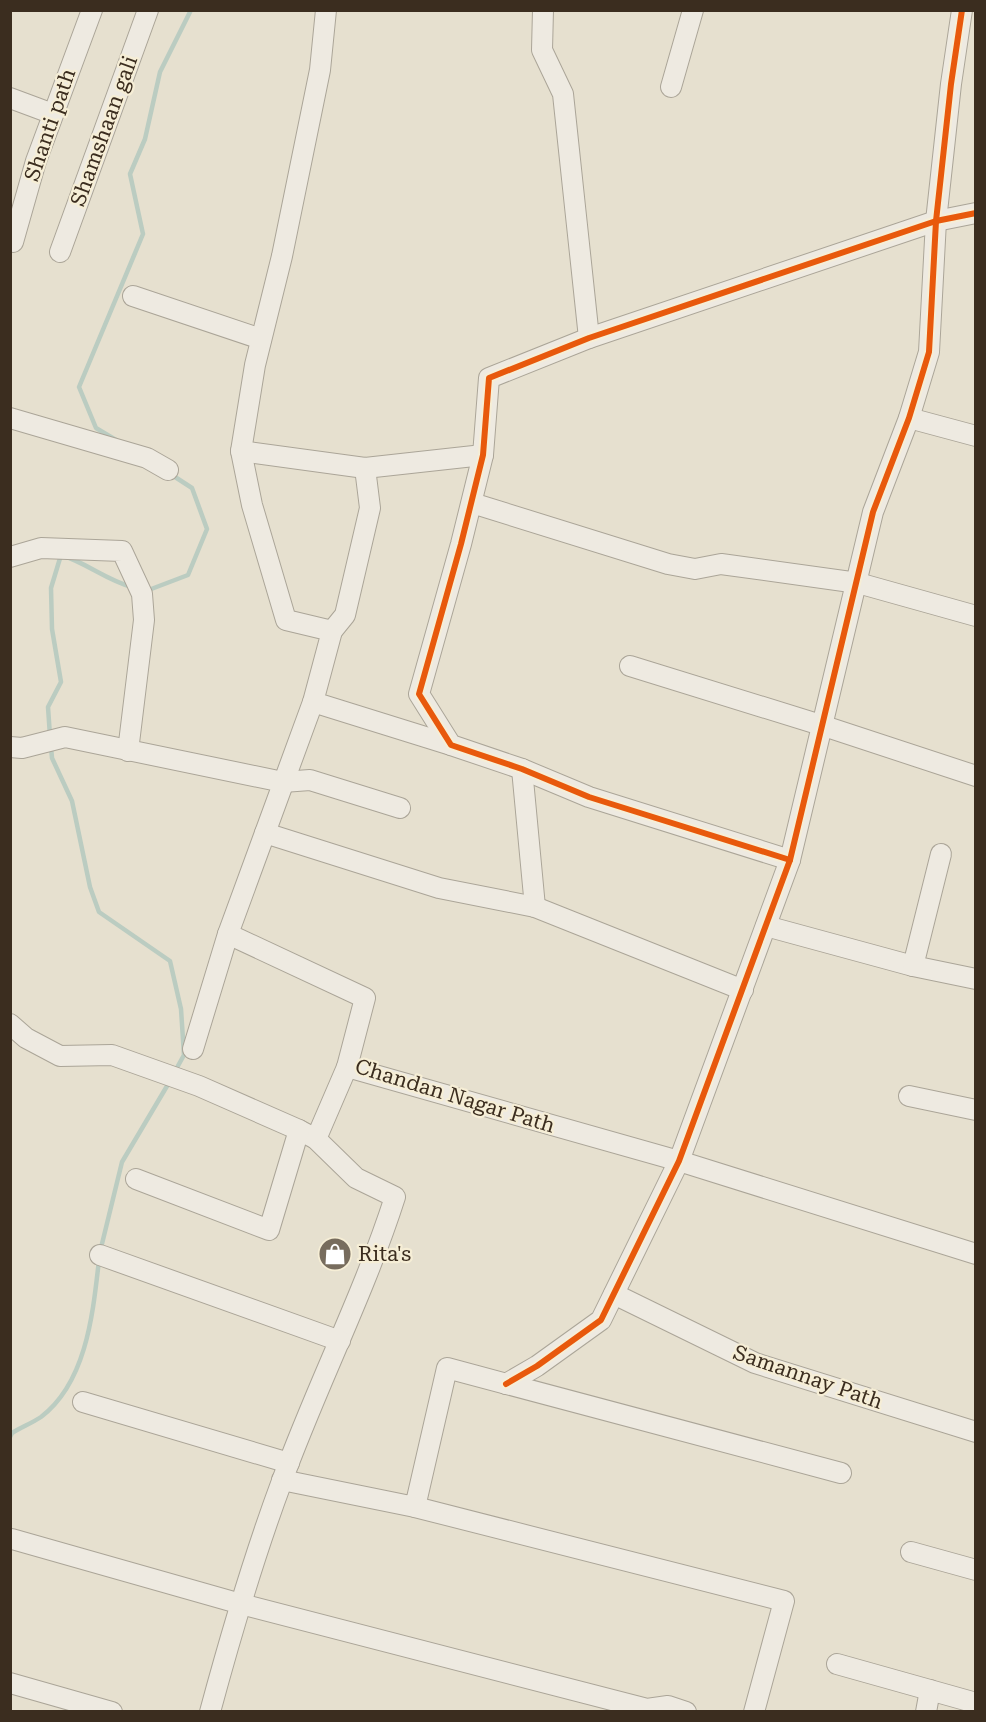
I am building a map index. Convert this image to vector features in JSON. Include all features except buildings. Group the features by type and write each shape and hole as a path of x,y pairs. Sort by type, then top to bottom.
{"street":[{"name":"Shanti path","path":"13,242 36,161 92,10"},
{"name":"Shamshaan gali","path":"60,252 148,10"},
{"path":"326,10 320,70 282,256 261,339 241,451 252,505 286,620 332,631"},
{"path":"543,10 542,50 562,94 589,338"},
{"path":"671,87 693,10"},
{"path":"506,1384 537,1366 601,1320 679,1161 790,860 824,726 873,512 909,418 929,352 936,220 951,84 962,10"},
{"path":"10,98 53,114"},
{"path":"451,745 419,694 472,503 483,454 489,378 589,338 936,220 975,213"},
{"path":"133,296 261,339"},
{"path":"10,418 147,458 168,470"},
{"path":"909,418 975,436"},
{"path":"241,451 366,468 483,454"},
{"path":"193,1048 228,934 313,702 332,631 345,615 370,508 366,468"},
{"path":"472,503 668,564 695,569 721,564 858,583 975,616"},
{"path":"10,557 41,548 123,551 138,586 144,620 128,751"},
{"path":"630,666 975,776"},
{"path":"313,702 522,769 589,797 790,860"},
{"path":"10,747 22,748 61,739 283,782 310,780 400,808"},
{"path":"522,769 535,907"},
{"path":"265,833 439,888 535,907 743,990"},
{"path":"914,966 941,854"},
{"path":"766,926 914,966 975,979"},
{"name":"Chandan Nagar Path","path":"228,934 365,998 346,1067 679,1161 975,1254"},
{"path":"10,1024 26,1038 60,1056 112,1055 199,1086 307,1135 356,1178 395,1197 379,1246 286,1471 241,1604 210,1712"},
{"path":"136,1179 268,1230 307,1135 346,1067"},
{"path":"909,1096 975,1110"},
{"path":"100,1255 340,1341"},
{"name":"Samannay Path","path":"614,1294 755,1363 975,1432"},
{"path":"415,1507 447,1368 841,1473"},
{"path":"83,1402 286,1471 415,1507 784,1601 753,1712"},
{"path":"12,1539 241,1604 647,1710 668,1706 686,1712"},
{"path":"910,1552 975,1570"},
{"path":"837,1664 975,1703"},
{"path":"10,1683 112,1712"},
{"path":"926,1712 930,1690"}],"waterway":[{"path":"116,440 96,428 79,387 143,234 130,174 145,139 160,72 191,10"},
{"path":"146,591 188,575 207,529 192,488 172,475"},
{"path":"50,736 48,707 61,682 52,629 51,588 61,555 132,587"},
{"path":"51,747 52,758 72,801 90,887 99,912 170,961 181,1009 184,1055 174,1073"},
{"path":"100,1252 122,1162 170,1081"},
{"path":"10,1437 12,1433 41,1417 69,1385 85,1345 94,1302 99,1260"}],"cycle path":[{"path":"506,1384 537,1366 601,1320 679,1161 790,860 873,512 909,418 929,352 936,221 951,84 962,10"},
{"path":"790,860 589,797 522,769 451,745 419,694 483,455 489,378 589,338 936,221 976,213"}],"place":[{"name":"Rita's","path":"335,1254"}]}
